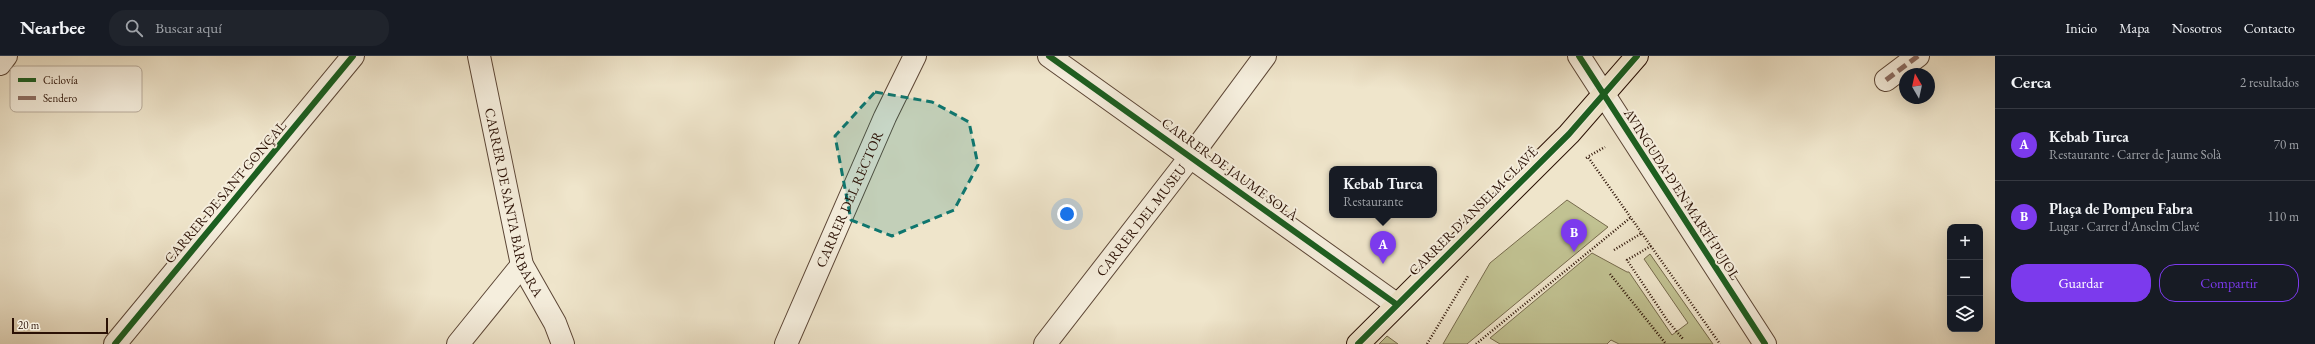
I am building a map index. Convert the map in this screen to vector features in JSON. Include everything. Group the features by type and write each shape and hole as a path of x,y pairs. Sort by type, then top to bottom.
{"main road":[{"name":"CARRER D'ANSELM CLAVÉ","path":"1358,344 1396,304 1569,134 1604,96 1637,56"}],"street":[{"path":"0,64 6,56"},
{"name":"CARRER DE SANT GONÇAL","path":"115,344 353,56"},
{"name":"CARRER DE SANTA BÀRBARA","path":"479,56 522,265 555,323 563,344"},
{"name":"CARRER DEL RECTOR","path":"786,344 885,117 915,56"},
{"name":"CARRER DE JAUME SOLÀ","path":"1048,56 1191,156 1396,304"},
{"name":"CARRER DEL MUSEU","path":"1045,344 1191,156 1265,56"},
{"name":"AVINGUDA D'EN MARTÍ PUJOL","path":"1579,56 1765,344"},
{"path":"1886,80 1918,56"},
{"path":"458,344 522,265"}],"path":[{"path":"1582,161 1588,157 1720,344"},
{"path":"1476,344 1630,218"},
{"path":"1614,250 1642,233"},
{"path":"1651,246 1627,260 1668,320 1683,339"},
{"path":"1427,344 1470,274"},
{"path":"1610,274 1666,344"}],"highlighted area":[{"path":"875,92 932,102 969,122 978,165 954,210 892,236 851,220 835,136"}],"green space":[{"path":"1567,200 1608,227 1467,344 1443,344 1490,263"},
{"path":"1592,253 1629,272 1672,335 1688,323 1644,259 1650,254 1713,344 1619,344 1611,340 1607,344 1500,344 1490,338"},
{"path":"1387,336 1398,344 1379,344"}],"marked path":[{"path":"1886,80 1918,56"}],"cycle path":[{"path":"115,344 353,56"},
{"path":"1049,56 1396,304"},
{"path":"1579,56 1765,344"},
{"path":"1358,344 1569,134 1637,56"}],"place":[{"name":"Plaça de Pompeu Fabra","path":"1574,252"},
{"name":"Kebab Turca","path":"1383,264"}]}
